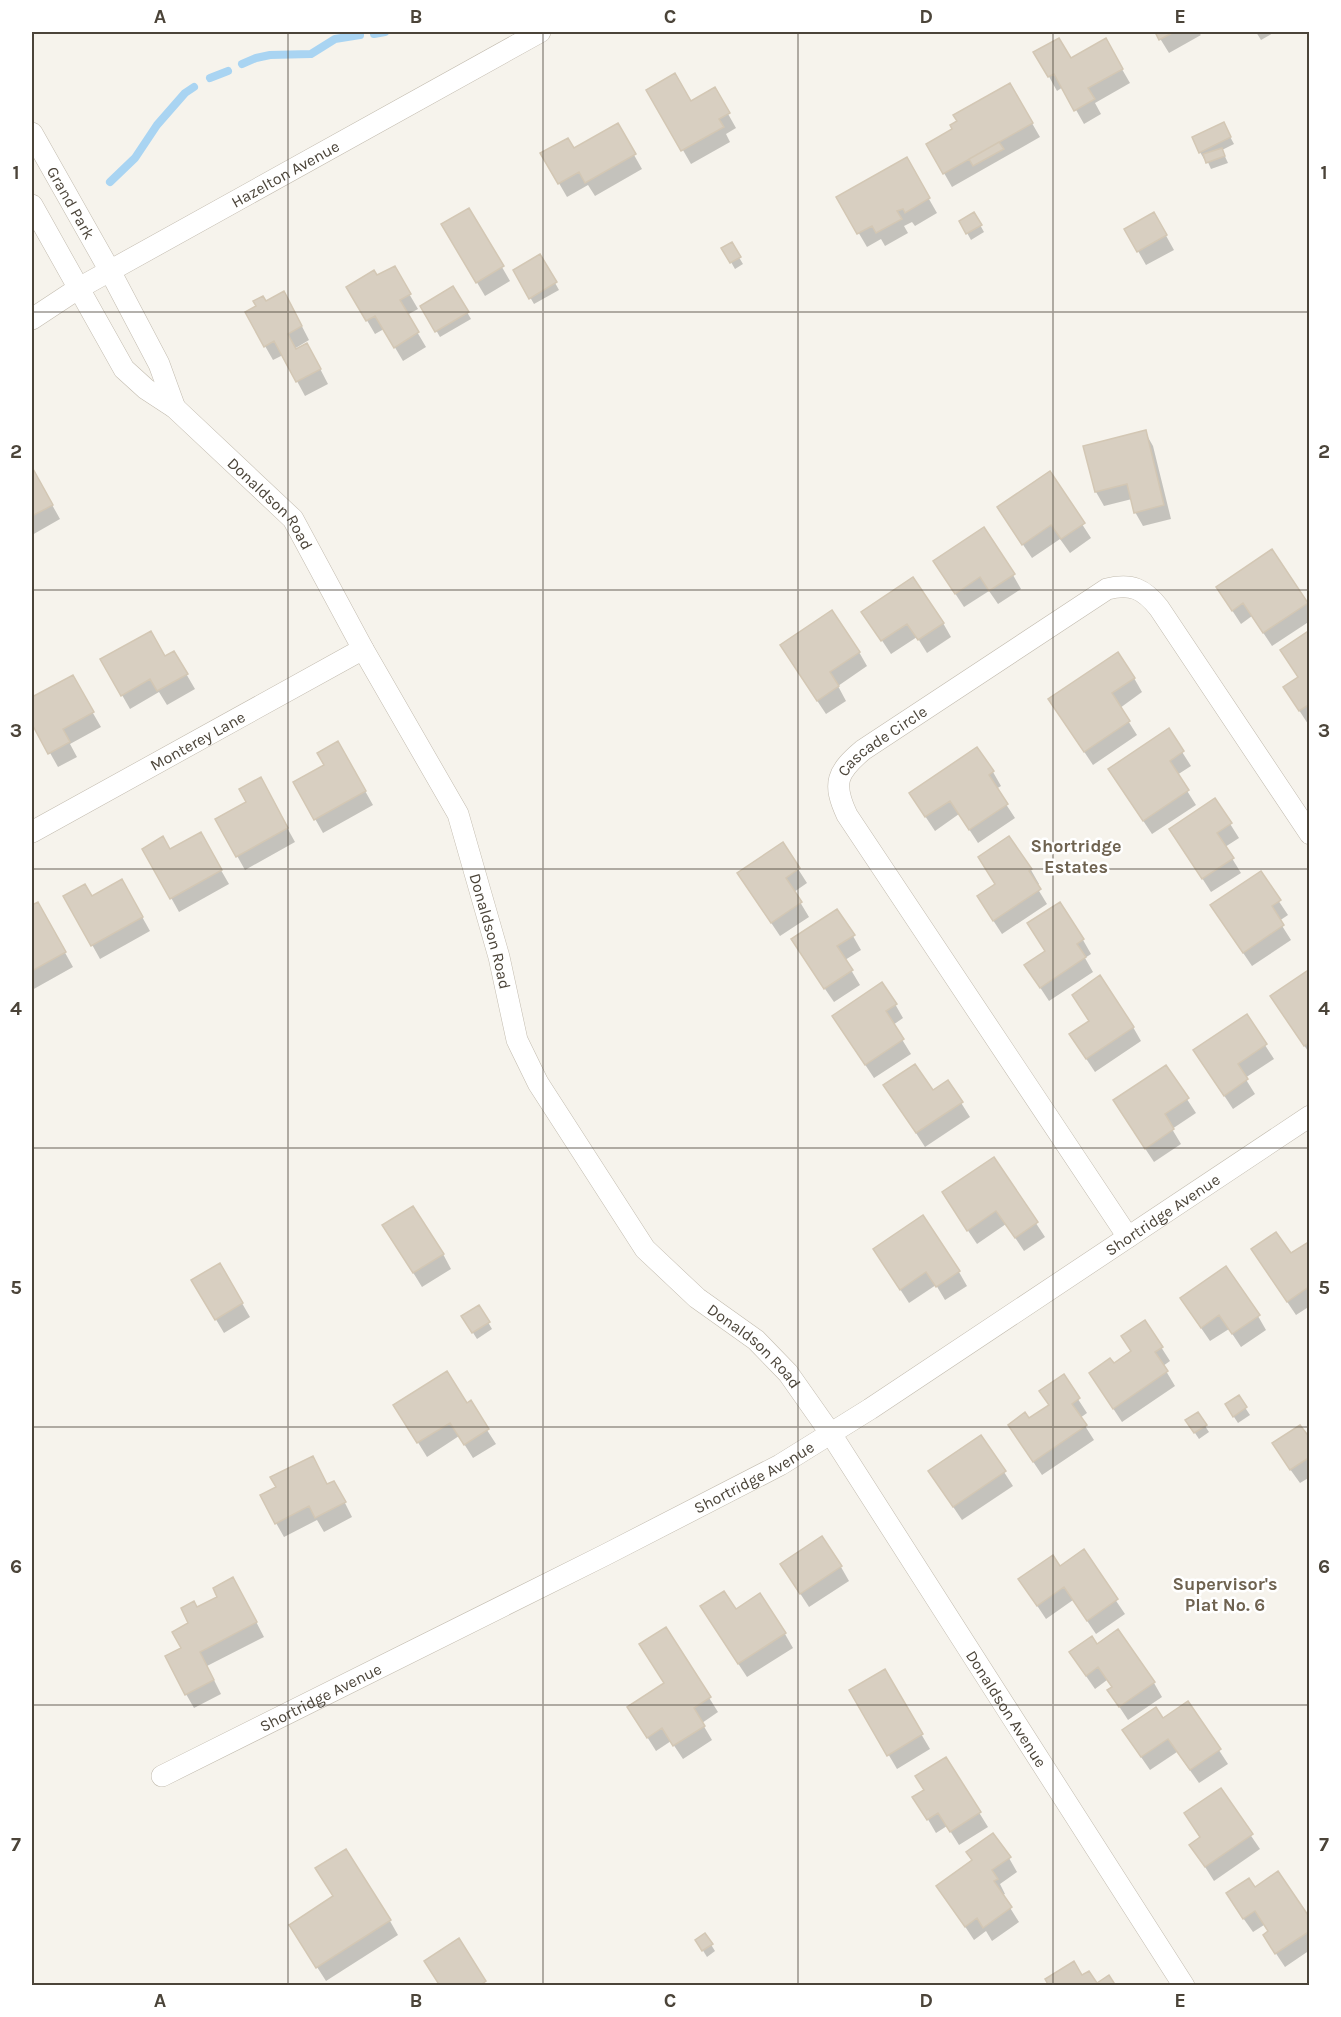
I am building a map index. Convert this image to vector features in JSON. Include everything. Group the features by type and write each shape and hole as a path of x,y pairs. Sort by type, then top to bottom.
{"street":[{"name":"Hazelton Avenue","path":"32,319 79,288 540,32"},
{"name":"Grand Park","path":"32,133 110,271"},
{"path":"32,205 79,288"},
{"name":"Donaldson Road","path":"110,271 159,364 175,408"},
{"name":"Donaldson Road","path":"79,288 124,369 146,389 175,408 293,519 363,648 458,814 499,957 517,1040 538,1083 645,1249 697,1298 756,1340 788,1373 831,1434"},
{"name":"Cascade Circle","path":"1128,1237 847,815 839,798 839,777 847,763 863,750 1107,589 1119,586 1131,588 1149,596 1160,608 1310,834"},
{"name":"Monterey Lane","path":"32,832 363,648"},
{"name":"Shortridge Avenue","path":"162,1776 728,1493 831,1434 1310,1116"},
{"name":"Donaldson Avenue","path":"831,1434 1184,1986"}],"building":[{"path":"1155,32 1174,32 1159,40"},
{"path":"1059,38 1071,58 1106,38 1123,69 1088,88 1095,99 1074,111 1054,74 1048,77 1033,52"},
{"path":"675,73 691,101 715,87 730,113 719,119 724,127 681,151 646,90"},
{"path":"1010,83 1033,123 943,174 926,144 952,129 950,125 957,121 953,115"},
{"path":"1224,122 1231,137 1199,153 1192,137"},
{"path":"618,123 636,154 585,183 579,172 558,184 540,153 568,138 574,148"},
{"path":"999,142 1004,149 973,166 969,159"},
{"path":"1222,148 1225,156 1206,163 1203,154"},
{"path":"907,157 930,198 905,213 903,209 897,211 902,219 876,233 872,226 857,234 836,197"},
{"path":"469,208 504,266 476,283 441,224"},
{"path":"974,212 982,225 966,234 959,221"},
{"path":"1154,212 1167,235 1137,252 1124,229"},
{"path":"732,242 741,257 730,263 721,248"},
{"path":"540,254 557,282 529,299 513,270"},
{"path":"395,266 411,294 400,300 419,332 394,348 375,316 366,321 346,287 374,270 377,275"},
{"path":"453,286 469,312 435,332 420,306"},
{"path":"284,291 302,326 288,334 296,349 307,343 321,369 296,382 274,341 264,347 245,312 256,306 253,301 263,296 266,301"},
{"path":"1146,430 1164,505 1134,513 1127,484 1095,492 1083,446"},
{"path":"32,467 53,505 32,516"},
{"path":"1050,471 1085,523 1061,539 1051,525 1022,545 997,507"},
{"path":"984,527 1015,574 989,591 980,577 955,594 933,561"},
{"path":"1272,549 1308,603 1263,633 1243,603 1232,611 1216,587"},
{"path":"913,577 944,623 918,640 907,624 881,641 861,612"},
{"path":"832,610 860,652 830,672 839,686 817,701 780,645"},
{"path":"1310,630 1310,704 1299,711 1283,687 1298,677 1280,650"},
{"path":"151,631 165,656 174,651 188,674 157,691 150,679 121,696 100,659"},
{"path":"1118,652 1135,678 1112,693 1130,721 1084,752 1048,699"},
{"path":"73,675 94,712 63,729 70,742 48,754 32,724 32,697"},
{"path":"1169,728 1184,751 1170,761 1189,790 1143,821 1108,769"},
{"path":"338,741 366,791 314,820 293,782 324,765 317,753"},
{"path":"977,747 994,771 989,775 1008,804 969,830 950,801 925,817 909,793"},
{"path":"261,777 288,828 236,857 215,819 246,802 239,789"},
{"path":"1215,798 1232,823 1217,833 1234,858 1202,879 1169,829"},
{"path":"201,832 222,870 170,899 142,849 163,836 170,849"},
{"path":"1009,836 1032,869 1029,871 1041,889 993,921 977,896 995,884 978,857"},
{"path":"783,842 800,868 786,878 802,902 771,923 737,873"},
{"path":"1261,871 1281,900 1272,906 1284,925 1243,953 1210,905"},
{"path":"122,879 143,917 91,946 63,896 85,884 92,896"},
{"path":"38,902 66,952 32,971 32,905"},
{"path":"1060,902 1084,939 1077,944 1086,957 1040,988 1024,965 1045,951 1027,923"},
{"path":"837,909 855,935 837,946 853,970 824,989 791,939"},
{"path":"1310,969 1310,1042 1304,1046 1270,996"},
{"path":"1100,975 1134,1027 1086,1059 1069,1034 1089,1021 1072,995"},
{"path":"882,982 897,1004 886,1011 904,1039 865,1065 832,1016"},
{"path":"1247,1014 1267,1044 1238,1064 1248,1079 1224,1096 1193,1050"},
{"path":"915,1064 933,1090 948,1080 963,1102 916,1133 883,1085"},
{"path":"1166,1065 1189,1098 1165,1114 1174,1129 1145,1149 1113,1100"},
{"path":"994,1157 1038,1222 1015,1238 996,1211 967,1231 942,1192"},
{"path":"413,1206 444,1254 413,1273 382,1225"},
{"path":"923,1215 960,1271 936,1287 926,1272 900,1290 873,1249"},
{"path":"1276,1232 1291,1253 1310,1241 1310,1286 1287,1302 1251,1249"},
{"path":"220,1263 243,1303 215,1320 191,1280"},
{"path":"1226,1266 1260,1315 1232,1334 1219,1315 1201,1328 1180,1298"},
{"path":"479,1305 490,1322 472,1333 461,1316"},
{"path":"1145,1320 1163,1347 1155,1352 1168,1371 1113,1409 1089,1373 1110,1358 1114,1363 1131,1351 1121,1336"},
{"path":"447,1371 467,1403 471,1400 489,1429 464,1445 450,1423 417,1443 393,1405"},
{"path":"1064,1374 1080,1398 1072,1404 1087,1425 1033,1462 1008,1425 1025,1412 1029,1418 1049,1405 1039,1391"},
{"path":"1239,1395 1247,1407 1233,1417 1225,1404"},
{"path":"1198,1412 1207,1425 1194,1433 1185,1420"},
{"path":"1300,1425 1310,1438 1310,1457 1290,1470 1272,1443"},
{"path":"981,1435 1006,1471 953,1507 928,1471"},
{"path":"313,1456 327,1484 334,1481 346,1502 315,1518 309,1506 275,1524 260,1495 276,1487 270,1477"},
{"path":"822,1536 842,1566 800,1594 780,1564"},
{"path":"1084,1549 1118,1599 1087,1621 1064,1587 1037,1606 1018,1579 1053,1555 1060,1566"},
{"path":"233,1577 257,1622 200,1652 214,1680 185,1695 165,1656 181,1648 172,1632 188,1623 181,1608 194,1601 197,1607 217,1597 213,1588"},
{"path":"724,1591 736,1609 760,1593 786,1633 738,1664 700,1606"},
{"path":"666,1627 711,1697 694,1708 705,1726 673,1746 662,1728 647,1738 627,1707 664,1683 639,1644"},
{"path":"1118,1629 1155,1682 1119,1707 1107,1690 1112,1687 1098,1667 1086,1676 1069,1652 1092,1636 1097,1644"},
{"path":"885,1669 923,1734 887,1756 849,1690"},
{"path":"1188,1701 1221,1749 1190,1770 1168,1739 1141,1757 1122,1730 1156,1707 1163,1718"},
{"path":"946,1757 981,1812 950,1832 938,1813 927,1820 912,1797 924,1790 915,1776"},
{"path":"1221,1788 1253,1834 1205,1867 1189,1845 1200,1837 1184,1813"},
{"path":"993,1833 1011,1857 992,1870 998,1879 994,1881 1012,1907 983,1928 977,1918 965,1927 936,1886 972,1860 966,1852"},
{"path":"346,1849 391,1920 316,1968 289,1925 333,1896 315,1868"},
{"path":"1278,1871 1310,1918 1310,1931 1275,1954 1263,1935 1268,1931 1255,1911 1243,1919 1226,1893 1249,1878 1255,1887"},
{"path":"705,1933 713,1944 702,1951 695,1940"},
{"path":"459,1938 486,1981 479,1986 440,1986 424,1961"},
{"path":"1074,1961 1082,1975 1089,1971 1097,1983 1109,1975 1116,1986 1049,1986 1045,1979"}],"waterway":[{"path":"374,34 385,32"},
{"path":"242,64 270,55 311,54 335,39 360,35"},
{"path":"210,78 228,71"},
{"path":"110,182 135,158 157,125 185,93 194,87"}],"district":[{"name":"Shortridge Estates","path":"1076,856"},
{"name":"Supervisor's Plat No. 6","path":"1225,1594"}]}
